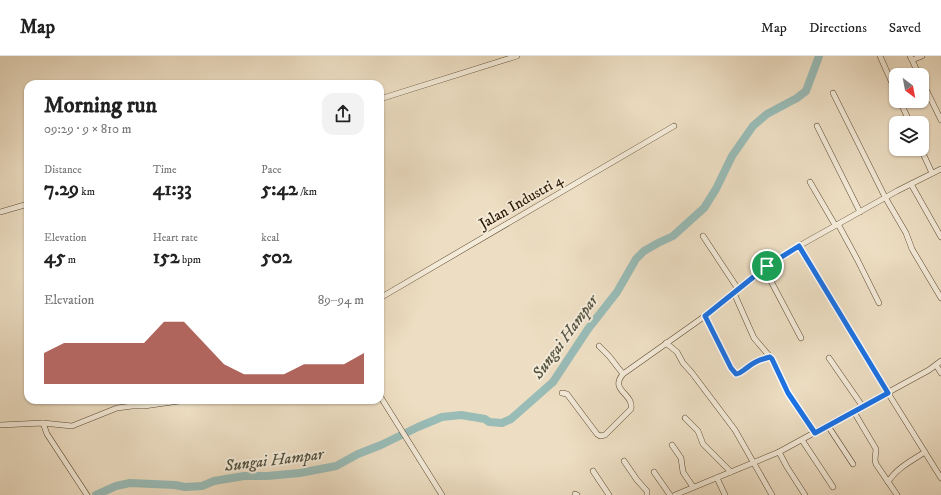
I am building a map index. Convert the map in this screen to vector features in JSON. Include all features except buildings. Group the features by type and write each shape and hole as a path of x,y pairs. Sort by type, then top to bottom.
{"street":[{"path":"384,98 517,56"},
{"path":"880,56 889,76"},
{"path":"916,68 911,58 922,56"},
{"path":"832,93 885,197 906,233 912,249 941,298"},
{"path":"929,95 941,120"},
{"name":"Jalan Industri 4","path":"384,296 674,126"},
{"path":"817,126 860,212"},
{"path":"924,156 932,173"},
{"path":"562,394 567,394 597,434 603,436 631,409 632,405 630,400 618,384 618,380 623,374 705,316 764,268 799,246 885,197 941,169"},
{"path":"810,182 857,259 879,303"},
{"path":"911,184 941,237"},
{"path":"0,212 24,205"},
{"path":"703,236 738,289"},
{"path":"799,246 941,478"},
{"path":"764,268 801,338"},
{"path":"734,292 754,338 770,357 788,393 815,433"},
{"path":"705,316 731,368 736,374 744,371 749,366 770,357"},
{"path":"666,343 677,352 683,363 735,430 772,495"},
{"path":"599,346 623,374"},
{"path":"829,358 863,407"},
{"path":"675,495 779,452 929,370 941,361"},
{"path":"936,365 941,373"},
{"path":"384,402 442,495"},
{"path":"0,425 43,423 72,426 117,408 126,406 163,404"},
{"path":"854,412 876,449 876,464 897,495"},
{"path":"685,418 698,431 703,444 731,472"},
{"path":"43,423 46,434 86,494"},
{"path":"828,426 853,464"},
{"path":"802,440 832,487"},
{"path":"672,445 681,458 683,472 693,487"},
{"path":"779,452 805,495"},
{"path":"888,482 898,469 925,452"},
{"path":"624,461 637,480 647,491 647,495"},
{"path":"593,471 609,495"},
{"path":"654,472 670,495"},
{"path":"717,478 726,495"}],"waterway":[{"name":"Sungai Hampar","path":"96,495 116,486 130,483 175,485 185,487 202,486 214,481 244,476 267,476 300,473 336,466 358,454 442,417 461,415 485,419 489,422 502,423 511,419 553,382 588,329 617,292 636,259 644,251 673,236 704,208 716,189 732,156 753,126 767,114 797,98 806,91 819,56"}],"route":[{"path":"799,246 888,393 815,433 788,393 770,357 749,366 740,373 736,374 733,371 705,316 767,266 799,246"}]}
